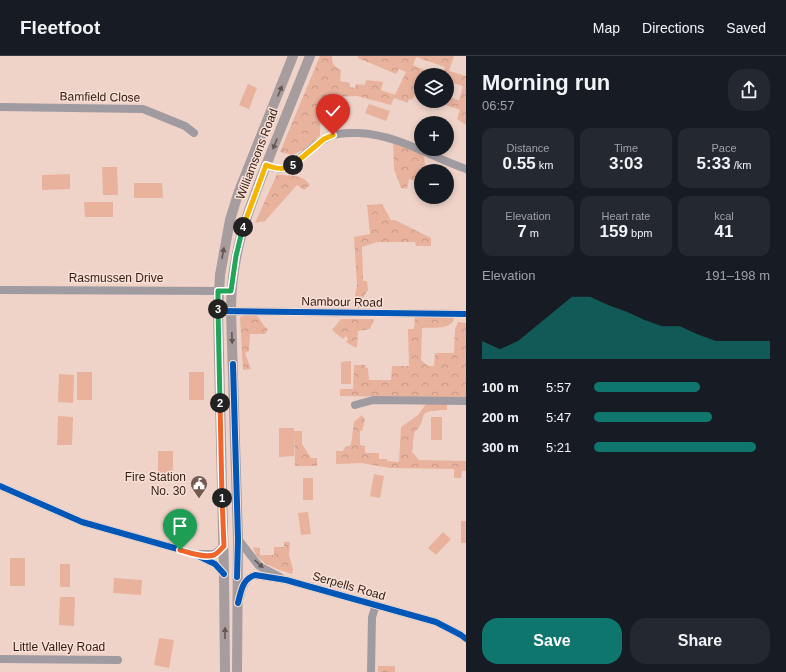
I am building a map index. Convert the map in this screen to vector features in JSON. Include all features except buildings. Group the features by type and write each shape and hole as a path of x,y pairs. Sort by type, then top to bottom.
{"main road":[{"name":"Williamsons Road","path":"225,672 224,546 218,291 230,220 237,198 293,56"},
{"name":"Williamsons Road","path":"238,672 238,539 231,291 241,232 310,56"},
{"path":"221,463 236,462"}],"street":[{"name":"Bamfield Close","path":"0,107 143,108 185,126 194,133"},
{"path":"266,165 277,168 287,168 292,166 324,139 333,135 349,133 373,134 396,139 466,169"},
{"name":"Rasmussen Drive","path":"0,290 231,291"},
{"name":"Nambour Road","path":"218,311 466,314"},
{"path":"355,405 373,400 466,401"},
{"path":"0,486 82,522 192,553 214,563 224,574"},
{"name":"Serpells Road","path":"238,539 259,566 286,580"},
{"path":"192,553 213,555 224,546"},
{"name":"Serpells Road","path":"238,603 246,580 255,575 286,580 436,622 466,639"},
{"path":"371,672 372,617 376,605"},
{"name":"Little Valley Road","path":"0,659 118,660"}],"green space":[{"path":"320,56 332,56 334,65 341,70 340,81 350,83 350,87 355,88 356,84 365,85 366,80 383,82 381,90 395,95 406,72 399,69 396,74 358,58 358,56 454,56 450,68 445,68 416,57 413,65 420,68 414,68 414,96 412,100 409,99 408,103 394,98 391,105 357,96 331,97 331,107 321,120 320,136 303,150 292,155 280,152"},
{"path":"454,72 466,76 466,125 457,119 460,110 454,108 454,99 459,100 463,86 454,83"},
{"path":"248,84 257,88 249,109 239,105"},
{"path":"369,104 390,111 386,121 365,113"},
{"path":"393,141 414,150 414,156 424,157 425,164 414,164 414,180 409,179 407,189 401,188 394,169"},
{"path":"102,167 117,167 118,195 103,195"},
{"path":"70,174 70,189 42,190 42,175"},
{"path":"277,174 299,177 307,181 310,185 304,190 297,185 265,221 255,223"},
{"path":"134,183 162,183 163,198 134,198"},
{"path":"84,202 113,202 113,217 85,217"},
{"path":"382,204 391,220 395,220 431,238 431,246 416,246 415,242 377,242 362,247 363,281 367,281 368,290 364,296 360,308 353,307 357,285 354,237 370,234 367,205"},
{"path":"246,314 256,314 268,329 264,334 250,334 249,351 245,353 251,369 243,370 240,317"},
{"path":"415,316 454,318 449,325 445,327 422,328 421,360 428,366 434,366 435,353 454,353 455,329 458,322 466,323 466,398 340,396 340,389 353,389 354,365 365,365 366,368 368,368 369,380 391,380 392,366 409,366 408,329 414,329"},
{"path":"341,319 374,319 370,329 358,331 357,347 354,347 346,342 348,339 346,336 343,339 332,330"},
{"path":"351,361 351,384 341,384 341,362"},
{"path":"77,372 92,372 92,400 77,400"},
{"path":"189,372 204,372 204,400 189,400"},
{"path":"59,374 74,375 73,403 58,402"},
{"path":"426,404 447,404 447,410 436,410 425,413 419,428 414,433 412,452 419,460 466,461 466,471 462,471 461,478 454,478 454,469 390,468 361,463 336,464 336,451 343,451 345,447 351,445 354,422 362,415 365,420 362,431 360,431 360,445 365,446 365,453 379,453 379,459 399,462 401,427 418,415"},
{"path":"58,416 73,417 72,445 57,445"},
{"path":"431,417 442,417 442,440 431,440"},
{"path":"279,428 294,428 294,456 279,457"},
{"path":"294,431 302,431 302,444 311,458 317,458 317,466 295,466"},
{"path":"158,451 173,451 173,479 158,479"},
{"path":"374,474 384,476 380,498 370,496"},
{"path":"303,478 313,478 313,500 303,500"},
{"path":"308,512 311,534 301,535 298,513"},
{"path":"461,521 466,521 466,543 461,543"},
{"path":"443,532 451,539 436,555 428,548"},
{"path":"284,542 290,542 289,555 293,569 292,574 263,562 255,553 253,547 260,548 260,555 274,555 274,547 284,547"},
{"path":"10,558 25,558 25,586 10,586"},
{"path":"60,564 70,564 70,587 60,587"},
{"path":"114,578 142,580 141,595 113,593"},
{"path":"60,597 75,597 74,626 59,625"},
{"path":"159,638 174,640 169,668 154,665"},
{"path":"378,666 395,666 395,672 378,672"}],"cycle path":[{"path":"218,311 466,314"},
{"path":"233,364 238,539 237,577"},
{"path":"0,486 82,522 192,553 215,564 224,574"},
{"path":"238,603 241,590 245,583 255,575 286,580 436,622 466,639"}],"place":[{"name":"Fire Station No. 30","path":"199,499"}],"route":[{"path":"180,550 212,555 216,554 224,546 218,291 231,291 241,232 266,165 273,168 282,169 292,166 324,139 333,135"}]}
